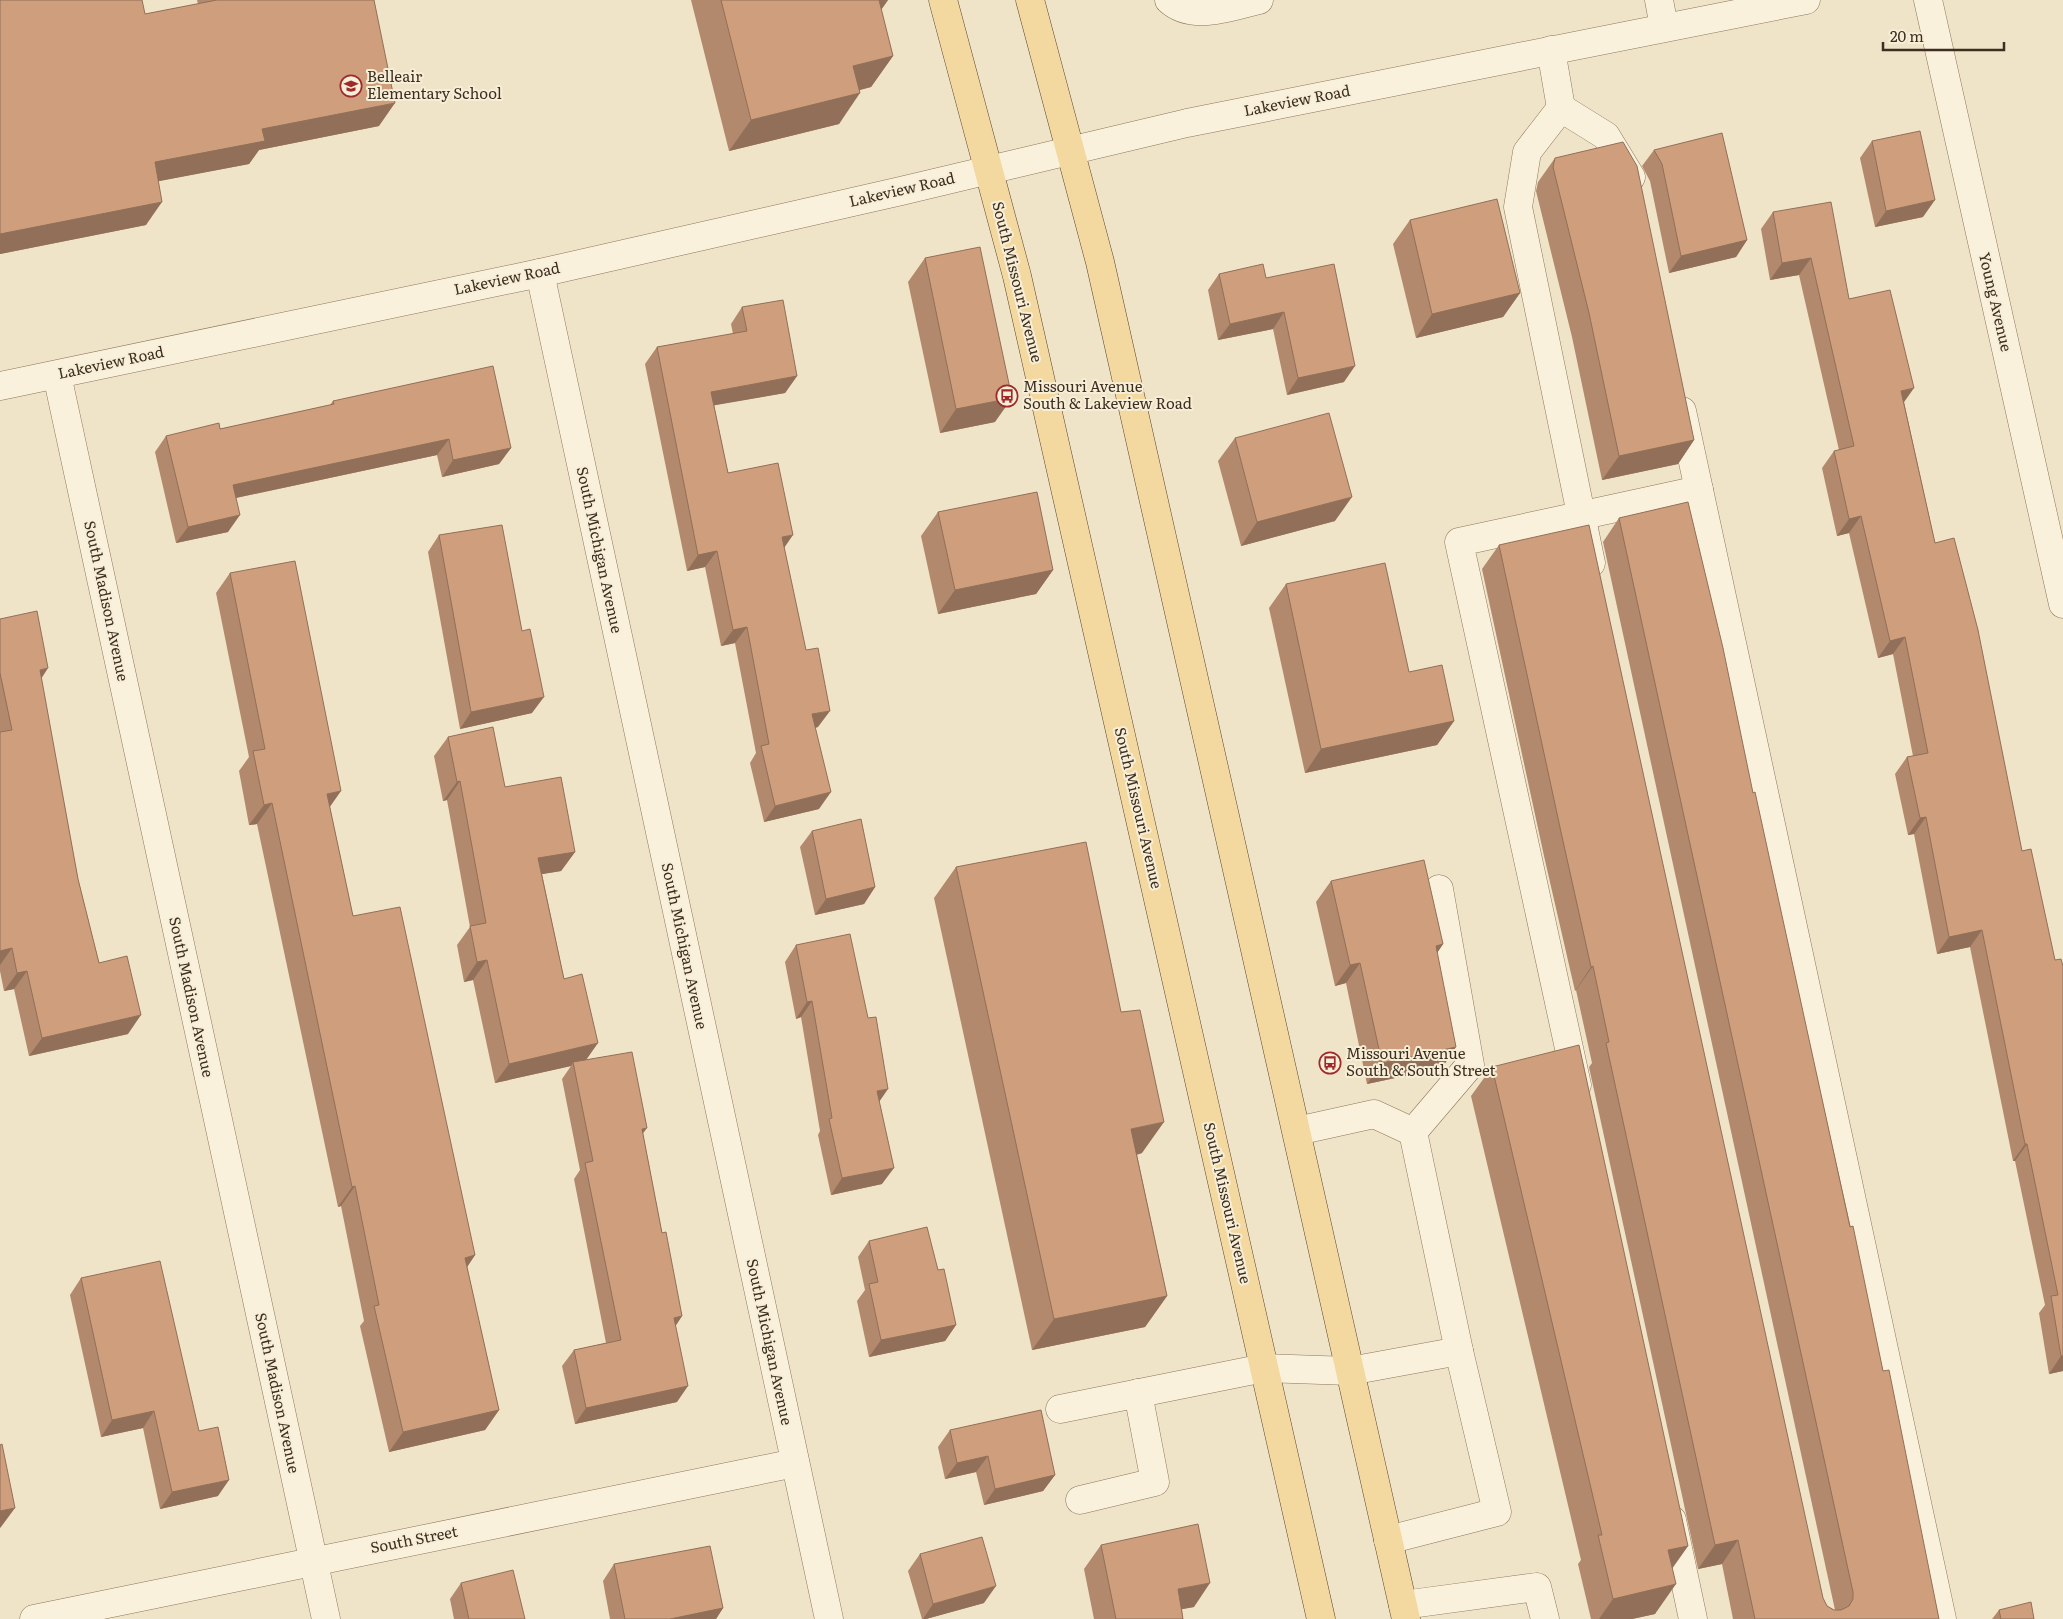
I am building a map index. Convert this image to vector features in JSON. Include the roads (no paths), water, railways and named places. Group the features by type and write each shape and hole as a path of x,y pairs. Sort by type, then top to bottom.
{"main road":[{"name":"South Missouri Avenue","path":"943,0 1017,276 1321,1619"},
{"path":"1030,0 1100,262 1404,1612"}],"street":[{"path":"1169,0 1176,7 1198,12 1259,0"},
{"path":"1659,0 1664,27"},
{"name":"Lakeview Road","path":"0,386 540,272 1071,152 1187,123 1806,0"},
{"name":"Young Avenue","path":"1928,0 2063,604"},
{"path":"1551,50 1561,108 1527,152 1518,207 1596,584"},
{"path":"1561,108 1606,136 1635,184 1639,203"},
{"name":"South Michigan Avenue","path":"540,272 829,1619"},
{"name":"South Madison Avenue","path":"57,374 326,1619"},
{"path":"1677,385 1942,1619"},
{"path":"1581,1105 1459,542 1699,490"},
{"path":"1414,1132 1470,1065 1439,889"},
{"path":"1296,1131 1374,1114 1414,1132"},
{"path":"1388,1540 1497,1512 1459,1351 1414,1132"},
{"path":"1060,1409 1264,1368 1350,1371 1459,1351"},
{"path":"1080,1500 1156,1482 1138,1393"},
{"name":"South Street","path":"34,1619 795,1463"},
{"path":"1666,1493 1693,1619"},
{"path":"1404,1612 1537,1587 1545,1619"}],"place":[{"name":"Belleair Elementary School","path":"351,86"},
{"name":"Missouri Avenue South & Lakeview Road","path":"1007,396"},
{"name":"Missouri Avenue South & South Street","path":"1330,1063"}]}
